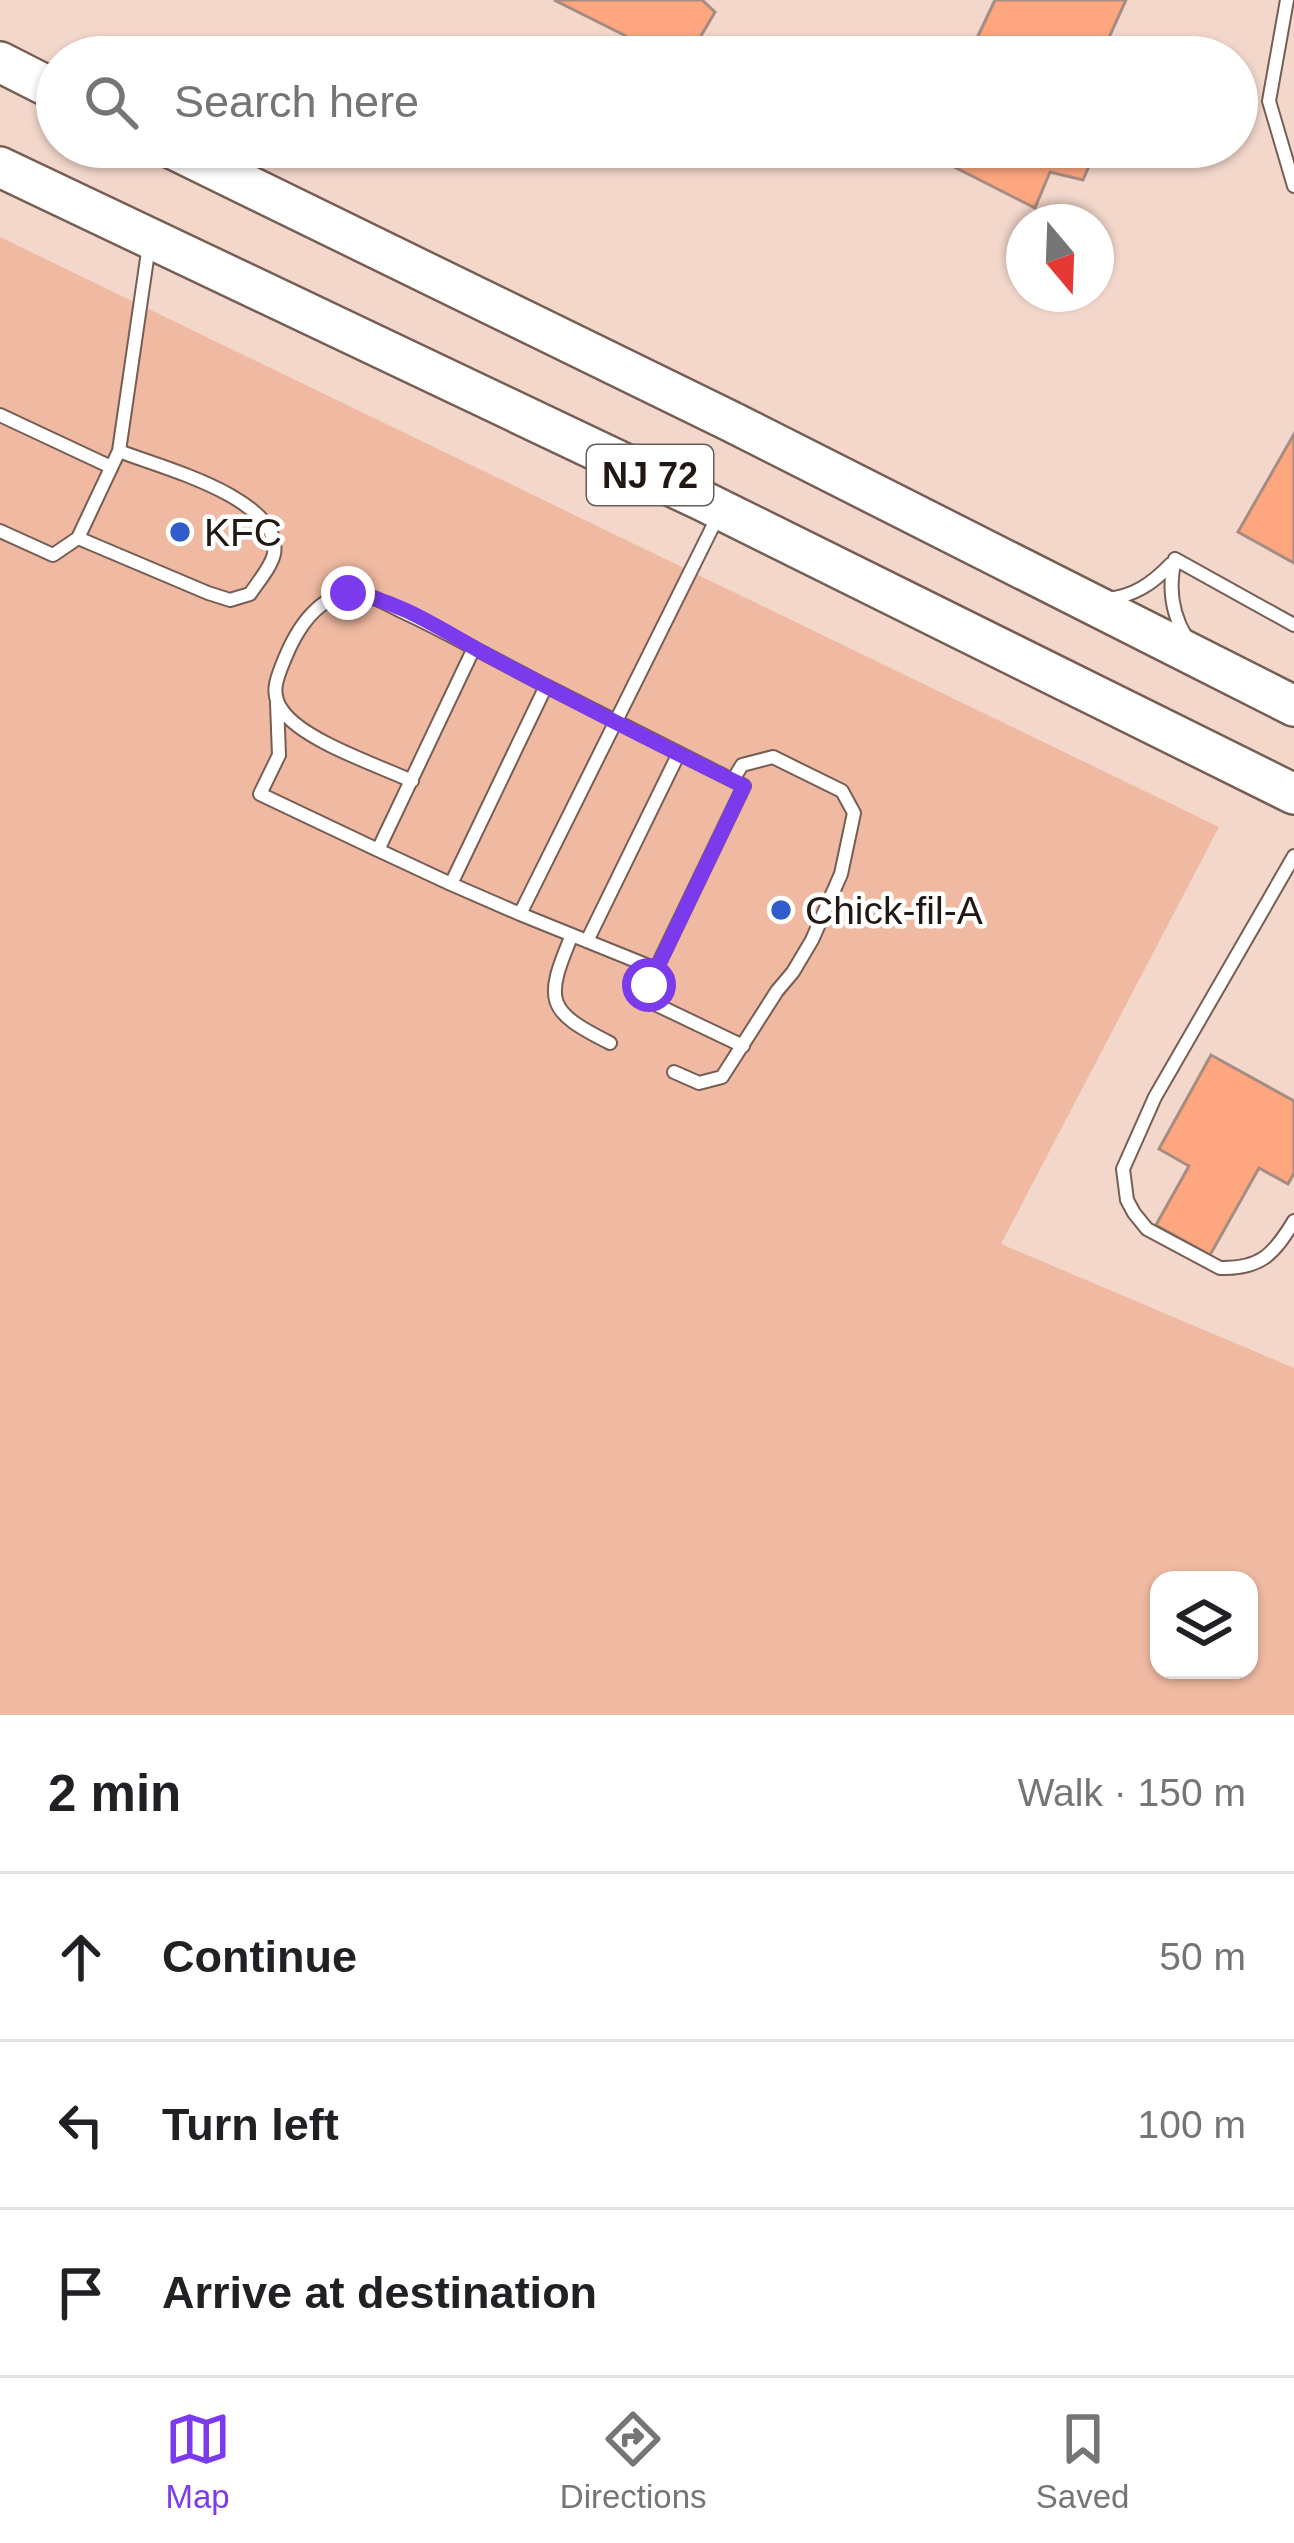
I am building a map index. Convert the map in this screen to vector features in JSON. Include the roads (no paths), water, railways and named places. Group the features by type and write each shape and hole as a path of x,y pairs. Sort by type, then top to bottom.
{"highway":[{"path":"0,62 36,80"},
{"name":"NJ 72","path":"0,167 721,510 1294,794"},
{"name":"NJ 72","path":"213,168 730,421 1294,706"}],"lane":[{"path":"1287,0 1269,100 1294,186"},
{"path":"0,531 52,556 78,538 119,451 150,238"},
{"path":"0,415 111,467"},
{"path":"78,538 230,600 250,594 274,558 274,538 265,520 248,505 119,451"},
{"path":"520,914 721,510"},
{"path":"1087,602 1141,590 1175,559"},
{"path":"1175,559 1294,625"},
{"path":"1175,559 1169,581 1176,621 1199,658"},
{"path":"656,969 451,884 260,794 279,755 274,685 290,645 310,614 325,601 348,593 369,596 744,786 649,985 657,1005 742,1046"},
{"path":"378,850 474,648"},
{"path":"451,884 546,686"},
{"path":"277,701 302,730 412,781"},
{"path":"587,941 679,753"},
{"path":"674,1072 699,1083 722,1077 812,940 841,874 854,813 842,791 773,757 742,765 733,781"},
{"path":"1294,856 1155,1097 1123,1169 1127,1200 1148,1229 1220,1268 1262,1261 1294,1221"},
{"path":"572,935 557,971 560,1011 570,1023 610,1043"}],"place":[{"name":"KFC","path":"180,532"},
{"name":"Chick-fil-A","path":"781,910"}]}
